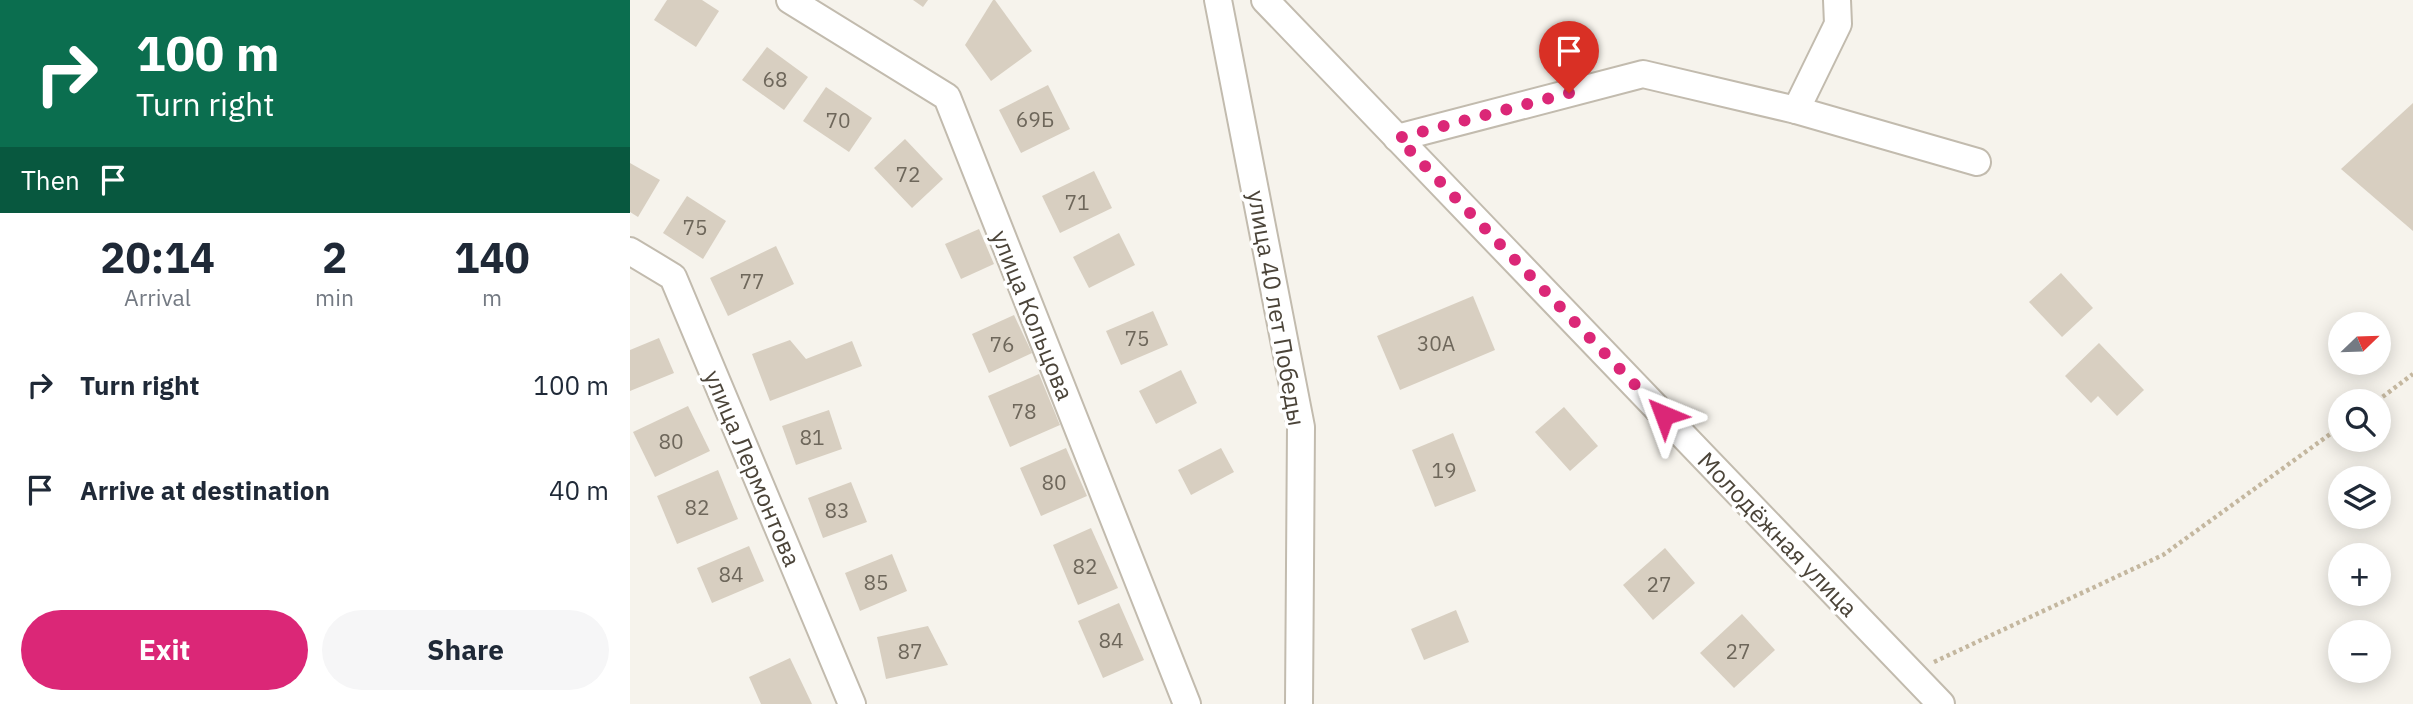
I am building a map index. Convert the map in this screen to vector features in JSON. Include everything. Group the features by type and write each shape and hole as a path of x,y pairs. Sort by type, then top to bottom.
{"street":[{"name":"улица Кольцова","path":"790,0 947,97 1187,704"},
{"name":"улица 40 лет Победы","path":"1219,0 1301,427 1299,704"},
{"name":"Молодёжная улица","path":"1265,0 1941,704"},
{"path":"1796,110 1838,24 1837,0"},
{"path":"1398,138 1643,74 1796,110 1977,162"},
{"name":"улица Лермонтова","path":"630,251 673,277 852,704"}],"path":[{"path":"2391,390 2413,374"},
{"path":"1911,673 2163,555 2328,436"}],"building":[{"path":"667,0 702,0 719,11 696,47 654,20"},
{"path":"913,0 928,0 923,7"},
{"path":"993,0 1032,51 991,81 965,45"},
{"path":"767,47 808,77 784,110 742,80"},
{"path":"1048,85 1070,129 1021,153 999,110"},
{"path":"826,87 872,118 849,152 803,121"},
{"path":"2413,103 2413,231 2341,169"},
{"path":"905,139 943,179 912,208 874,168"},
{"path":"630,163 660,180 638,217 630,212"},
{"path":"1094,171 1112,208 1060,233 1042,196"},
{"path":"687,196 726,221 703,259 663,233"},
{"path":"979,229 994,264 961,279 945,244"},
{"path":"1119,233 1135,265 1089,288 1073,257"},
{"path":"776,246 794,284 728,316 710,278"},
{"path":"2061,273 2093,308 2062,337 2029,302"},
{"path":"1473,296 1495,350 1400,390 1377,336"},
{"path":"1153,311 1168,345 1121,365 1106,331"},
{"path":"1014,315 1032,353 989,373 972,334"},
{"path":"659,338 674,373 630,391 630,350"},
{"path":"790,340 806,359 852,341 862,366 770,401 752,354"},
{"path":"2099,343 2144,390 2117,416 2098,396 2091,403 2065,376"},
{"path":"1181,370 1197,403 1156,424 1139,391"},
{"path":"1039,374 1060,425 1010,447 988,396"},
{"path":"688,406 710,451 655,477 633,432"},
{"path":"1564,407 1598,446 1570,471 1535,432"},
{"path":"829,410 842,449 796,465 782,426"},
{"path":"1453,433 1476,491 1435,507 1412,450"},
{"path":"1066,448 1087,496 1041,516 1020,468"},
{"path":"1221,448 1234,472 1191,495 1178,470"},
{"path":"718,470 738,519 677,544 657,496"},
{"path":"851,482 867,522 823,538 808,498"},
{"path":"1091,528 1118,588 1078,605 1053,545"},
{"path":"749,546 764,581 712,603 697,568"},
{"path":"1665,548 1695,583 1653,620 1623,585"},
{"path":"892,554 907,591 860,611 845,573"},
{"path":"1119,603 1144,660 1103,678 1078,621"},
{"path":"1456,610 1469,642 1424,660 1411,629"},
{"path":"1742,614 1775,650 1734,688 1700,653"},
{"path":"928,626 948,665 886,679 877,637"},
{"path":"790,658 812,704 761,704 749,677"}],"route":[{"path":"1569,93 1398,138 1664,415"}]}
